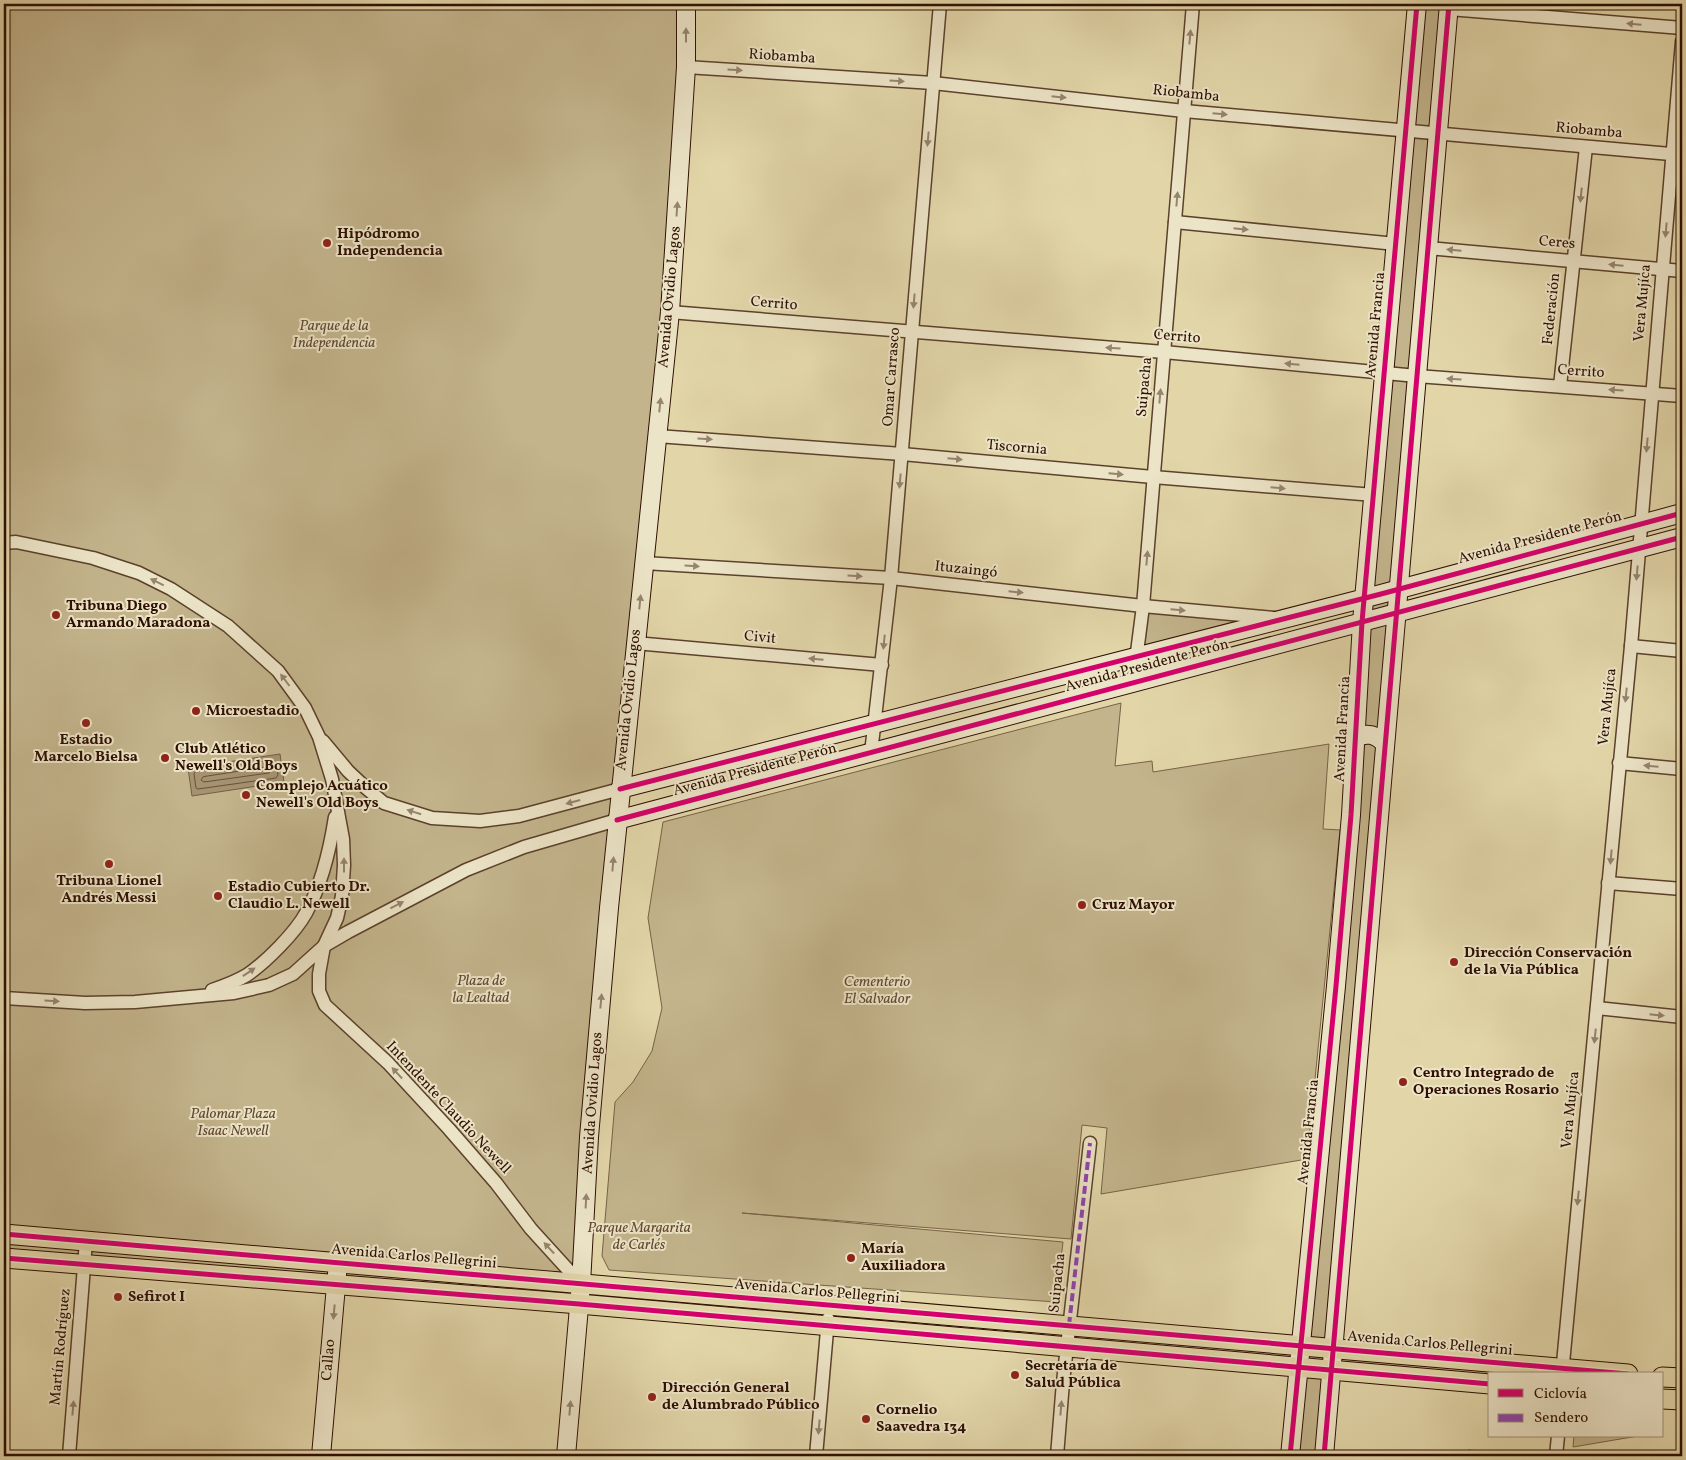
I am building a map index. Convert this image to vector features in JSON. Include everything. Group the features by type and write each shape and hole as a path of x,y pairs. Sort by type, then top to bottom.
{"main road":[{"name":"Avenida Ovidio Lagos","path":"566,1456 581,1284 590,1137 617,820 670,312 686,67 686,4"},
{"name":"Avenida Francia","path":"1290,1456 1336,986 1362,622 1417,4"},
{"path":"1324,1456 1449,6"},
{"name":"Avenida Presidente Perón","path":"620,790 1284,619 1682,513"},
{"name":"Avenida Presidente Perón","path":"617,820 1682,537"},
{"path":"1355,741 1366,752 1379,751 1385,746"},
{"path":"1336,986 1364,995"},
{"name":"Avenida Carlos Pellegrini","path":"4,1234 1301,1345 1584,1372"},
{"path":"4,1258 579,1304 1488,1384"},
{"name":"Callao","path":"321,1456 338,1263"},
{"path":"1664,1377 1682,1378"},
{"path":"1664,1399 1682,1400"}],"street":[{"name":"Omar Carrasco","path":"871,752 891,578 940,4"},
{"name":"Suipacha","path":"1133,683 1143,606 1193,4"},
{"path":"1449,6 1682,28"},
{"name":"Vera Mujíca","path":"1562,1371 1631,646 1662,269 1677,155 1682,42"},
{"name":"Riobamba","path":"686,67 933,83 1184,111 1677,155"},
{"name":"Federación","path":"1560,386 1586,147"},
{"path":"1175,222 1396,244"},
{"name":"Ceres","path":"1428,248 1682,271"},
{"name":"Cerrito","path":"670,312 1164,352 1417,376 1682,396"},
{"name":"Tiscornia","path":"657,436 902,454 1153,478 1374,496"},
{"path":"4,535 10,542 92,558 139,573 171,589 228,626 278,671 305,708 319,737 332,779 343,839 343,890 337,918 324,946"},
{"name":"Ituzaingó","path":"644,563 891,578 1143,606 1284,619"},
{"name":"Civit","path":"635,643 882,665"},
{"path":"1631,646 1682,651"},
{"path":"319,737 348,771 384,803 432,818 480,821 519,816 620,790"},
{"path":"1619,763 1682,769"},
{"path":"188,998 247,975 267,959 305,914 331,845 336,807"},
{"path":"4,998 85,1003 135,1002 188,998 269,985 293,974 324,946 466,870 524,847 617,820"},
{"path":"1608,883 1682,889"},
{"name":"Intendente Claudio Newell","path":"324,946 319,974 319,990 325,1005 388,1063 449,1129 496,1183 531,1229 581,1284"},
{"path":"1597,1008 1682,1017"},
{"name":"Suipacha","path":"1057,1456 1090,1143"},
{"name":"Martín Rodríguez","path":"69,1456 86,1241"},
{"path":"816,1456 829,1305"},
{"path":"1556,1456 1558,1438"}],"green space":[{"name":"Parque de la Independencia","path":"4,4 686,4 686,67 581,1284 1301,1345 1417,4 1449,4 1334,1348 1605,1372 1488,1372 1488,1384 1333,1370 1324,1456 1290,1456 1299,1367 4,1258"},
{"path":"1149,613 1233,620 1233,624 1145,647 1143,645 1146,615"},
{"name":"Cementerio El Salvador","path":"1121,703 1115,766 1152,761 1153,772 1329,744 1323,829 1340,830 1307,1159 1101,1194 1107,1128 1082,1125 1071,1239 742,1213 1063,1242 1056,1302 609,1270 602,1256 615,1102 633,1082 652,1051 662,1008 648,918 663,822"},
{"path":"1574,1438 1626,1438 1573,1447"},
{"path":"1468,1450 1540,1455 1540,1456 1468,1456"}],"water":[{"path":"280,754 284,782 192,796 188,768"}],"marked path":[{"path":"1069,1325 1090,1143"}],"cycle path":[{"path":"1290,1456 1351,815 1362,622 1417,4"},
{"path":"1324,1456 1449,4"},
{"path":"620,789 1381,594 1682,513"},
{"path":"617,820 1682,537"},
{"path":"4,1234 1605,1372"},
{"path":"4,1258 579,1304 1488,1384"}],"place":[{"name":"Hipódromo Independencia","path":"327,243"},
{"name":"Tribuna Diego Armando Maradona","path":"56,615"},
{"name":"Microestadio","path":"196,711"},
{"name":"Estadio Marcelo Bielsa","path":"86,723"},
{"name":"Club Atlético Newell's Old Boys","path":"165,758"},
{"name":"Complejo Acuático Newell's Old Boys","path":"246,795"},
{"name":"Tribuna Lionel Andrés Messi","path":"109,864"},
{"name":"Estadio Cubierto Dr. Claudio L. Newell","path":"218,896"},
{"name":"Cruz Mayor","path":"1082,905"},
{"name":"Dirección Conservación de la Via Pública","path":"1454,962"},
{"name":"Centro Integrado de Operaciones Rosario","path":"1403,1082"},
{"name":"María Auxiliadora","path":"851,1258"},
{"name":"Sefirot I","path":"118,1297"},
{"name":"Secretaría de Salud Pública","path":"1015,1375"},
{"name":"Dirección General de Alumbrado Público","path":"652,1397"},
{"name":"Cornelio Saavedra 134","path":"866,1419"}],"park label":[{"name":"Plaza de la Lealtad","path":"481,990"},
{"name":"Palomar Plaza Isaac Newell","path":"233,1122"},
{"name":"Parque Margarita de Carlés","path":"639,1236"}]}
